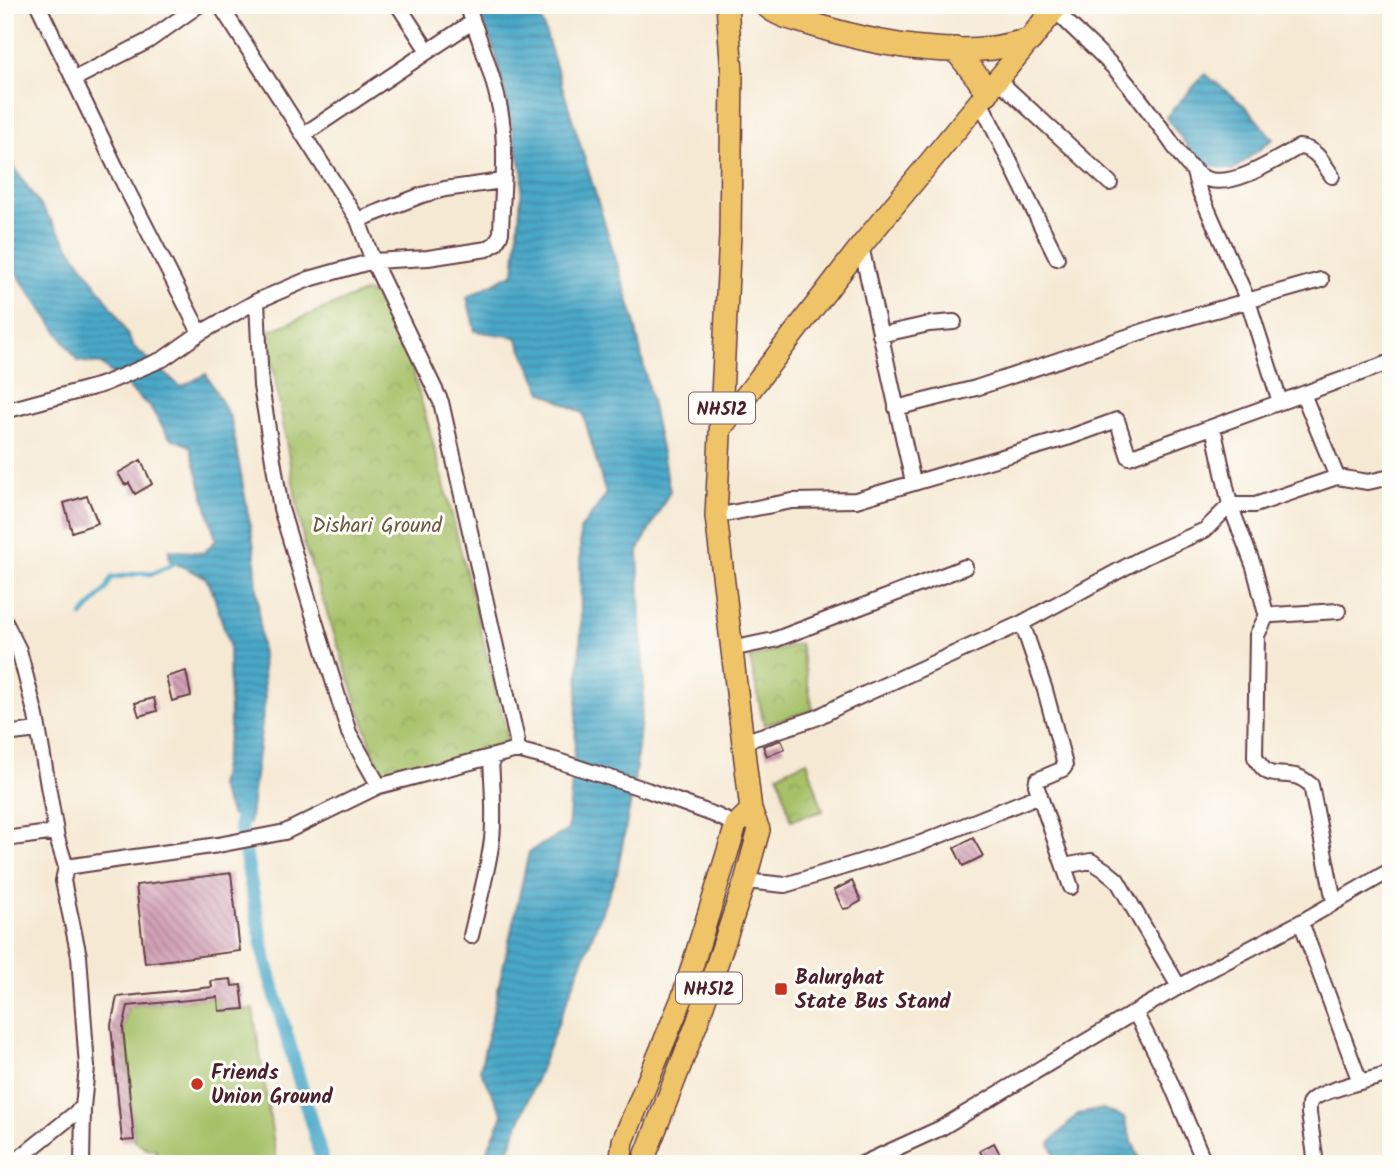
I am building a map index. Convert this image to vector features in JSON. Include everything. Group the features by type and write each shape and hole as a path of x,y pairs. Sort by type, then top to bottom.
{"highway":[{"path":"766,5 774,12 820,27 894,45 955,49 993,48 1030,40 1056,7"},
{"path":"955,49 988,91"}],"main road":[{"name":"NH512","path":"642,1164 697,1023 759,830 751,810 716,516 732,137 732,74 727,5"},
{"path":"721,428 861,246 1030,40"},
{"path":"620,1164 623,1141 683,996 736,825 751,810"}],"street":[{"path":"38,5 119,174 200,333"},
{"path":"74,79 148,41 199,5"},
{"path":"220,5 358,220 373,261 441,402 517,740 517,750"},
{"path":"398,5 428,51"},
{"path":"5,411 101,385 163,359 200,333 257,301 309,279 373,261 428,258 487,249 496,243 501,233 503,133 500,108 467,5"},
{"path":"1056,7 1114,68 1198,175 1207,180 1230,179 1255,172 1300,147 1306,147 1314,151 1332,176"},
{"path":"303,135 472,22"},
{"path":"988,91 1110,183"},
{"path":"988,91 1057,258"},
{"path":"1193,169 1199,190 1248,300 1280,402"},
{"path":"358,220 422,195 502,181"},
{"path":"861,246 913,482"},
{"path":"896,408 976,388 1159,326 1321,280"},
{"path":"257,301 261,386 281,509 349,733 379,786"},
{"path":"880,335 929,324 954,322"},
{"path":"716,516 792,501 856,500 1070,437 1117,420 1129,457 1391,362"},
{"path":"1303,394 1337,477"},
{"path":"1213,427 1230,505 1268,613 1273,615 1338,611"},
{"path":"743,742 816,718 1022,623 1146,556 1205,530 1230,505 1255,505 1337,477 1368,482 1391,477"},
{"path":"732,649 774,640 965,566"},
{"path":"1268,613 1257,635 1255,757 1260,766 1272,775 1299,776 1311,785 1334,902"},
{"path":"5,622 19,650 38,730 56,832 66,867 63,881 79,956 87,1067 82,1164"},
{"path":"1022,623 1048,697 1065,766 1058,772 1037,780 1036,785 1071,887"},
{"path":"5,734 38,730"},
{"path":"66,867 218,845 285,832 379,786 517,750 647,790 736,825"},
{"path":"471,936 490,856 494,810 491,757"},
{"path":"744,881 785,885 921,843 1040,795"},
{"path":"5,839 56,832"},
{"path":"1064,866 1091,861 1117,880 1179,987"},
{"path":"862,1164 940,1128 1135,1012 1391,870"},
{"path":"1301,922 1360,1082"},
{"path":"1135,1012 1205,1164"},
{"path":"1316,1164 1310,1102 1360,1082 1391,1074"},
{"path":"12,1164 83,1107"}],"green space":[{"name":"Dishari Ground","path":"364,292 392,298 439,464 508,738 494,754 384,783 304,544 267,332"},
{"path":"800,643 813,710 764,725 750,658"},
{"path":"807,761 823,811 791,820 778,774"},
{"name":"Friends Union Ground","path":"218,997 219,1011 253,1009 277,1164 156,1164 156,1149 148,1149 134,1140 123,1028 128,1006"}],"water":[{"path":"477,5 537,5 633,315 670,491 638,551 644,690 634,784 617,873 503,1164 481,1164 503,1115 480,1070 529,852 568,830 581,630 580,530 606,495 583,413 542,392 516,337 475,331 467,297 514,273 523,175 495,52"},
{"path":"1205,74 1245,106 1273,139 1233,170 1200,163 1166,117"},
{"path":"5,155 116,313 134,347 181,387 206,374 231,419 254,547 265,699 249,824 231,815 219,786 230,729 229,644 212,590 205,577 170,561 169,550 204,553 216,540 190,446 169,437 150,407 101,364 78,361 15,271 5,253"},
{"path":"1103,1109 1124,1118 1142,1164 1058,1164 1050,1143 1078,1114"}],"building":[{"path":"141,460 152,484 135,494 129,483 125,485 118,473"},
{"path":"87,496 98,523 72,532 64,503"},
{"path":"186,671 191,696 172,701 166,677"},
{"path":"154,698 157,711 139,716 135,703"},
{"path":"781,740 785,749 767,756 763,746"},
{"path":"973,838 983,856 963,866 954,848"},
{"path":"231,873 240,951 145,963 136,885"},
{"path":"852,881 861,901 843,909 834,890"},
{"path":"231,979 232,986 241,985 244,1009 219,1011 218,997 128,1006 123,1028 134,1140 122,1141 111,1025 117,997 212,987 211,981"},
{"path":"994,1143 1000,1154 985,1163 980,1151"}],"waterway":[{"path":"82,616 107,588 111,578 152,574 177,562"},
{"path":"242,800 240,825 265,959 323,1164"}],"place":[{"name":"Balurghat State Bus Stand","path":"781,989"},
{"name":"Friends Union Ground","path":"197,1084"}]}
